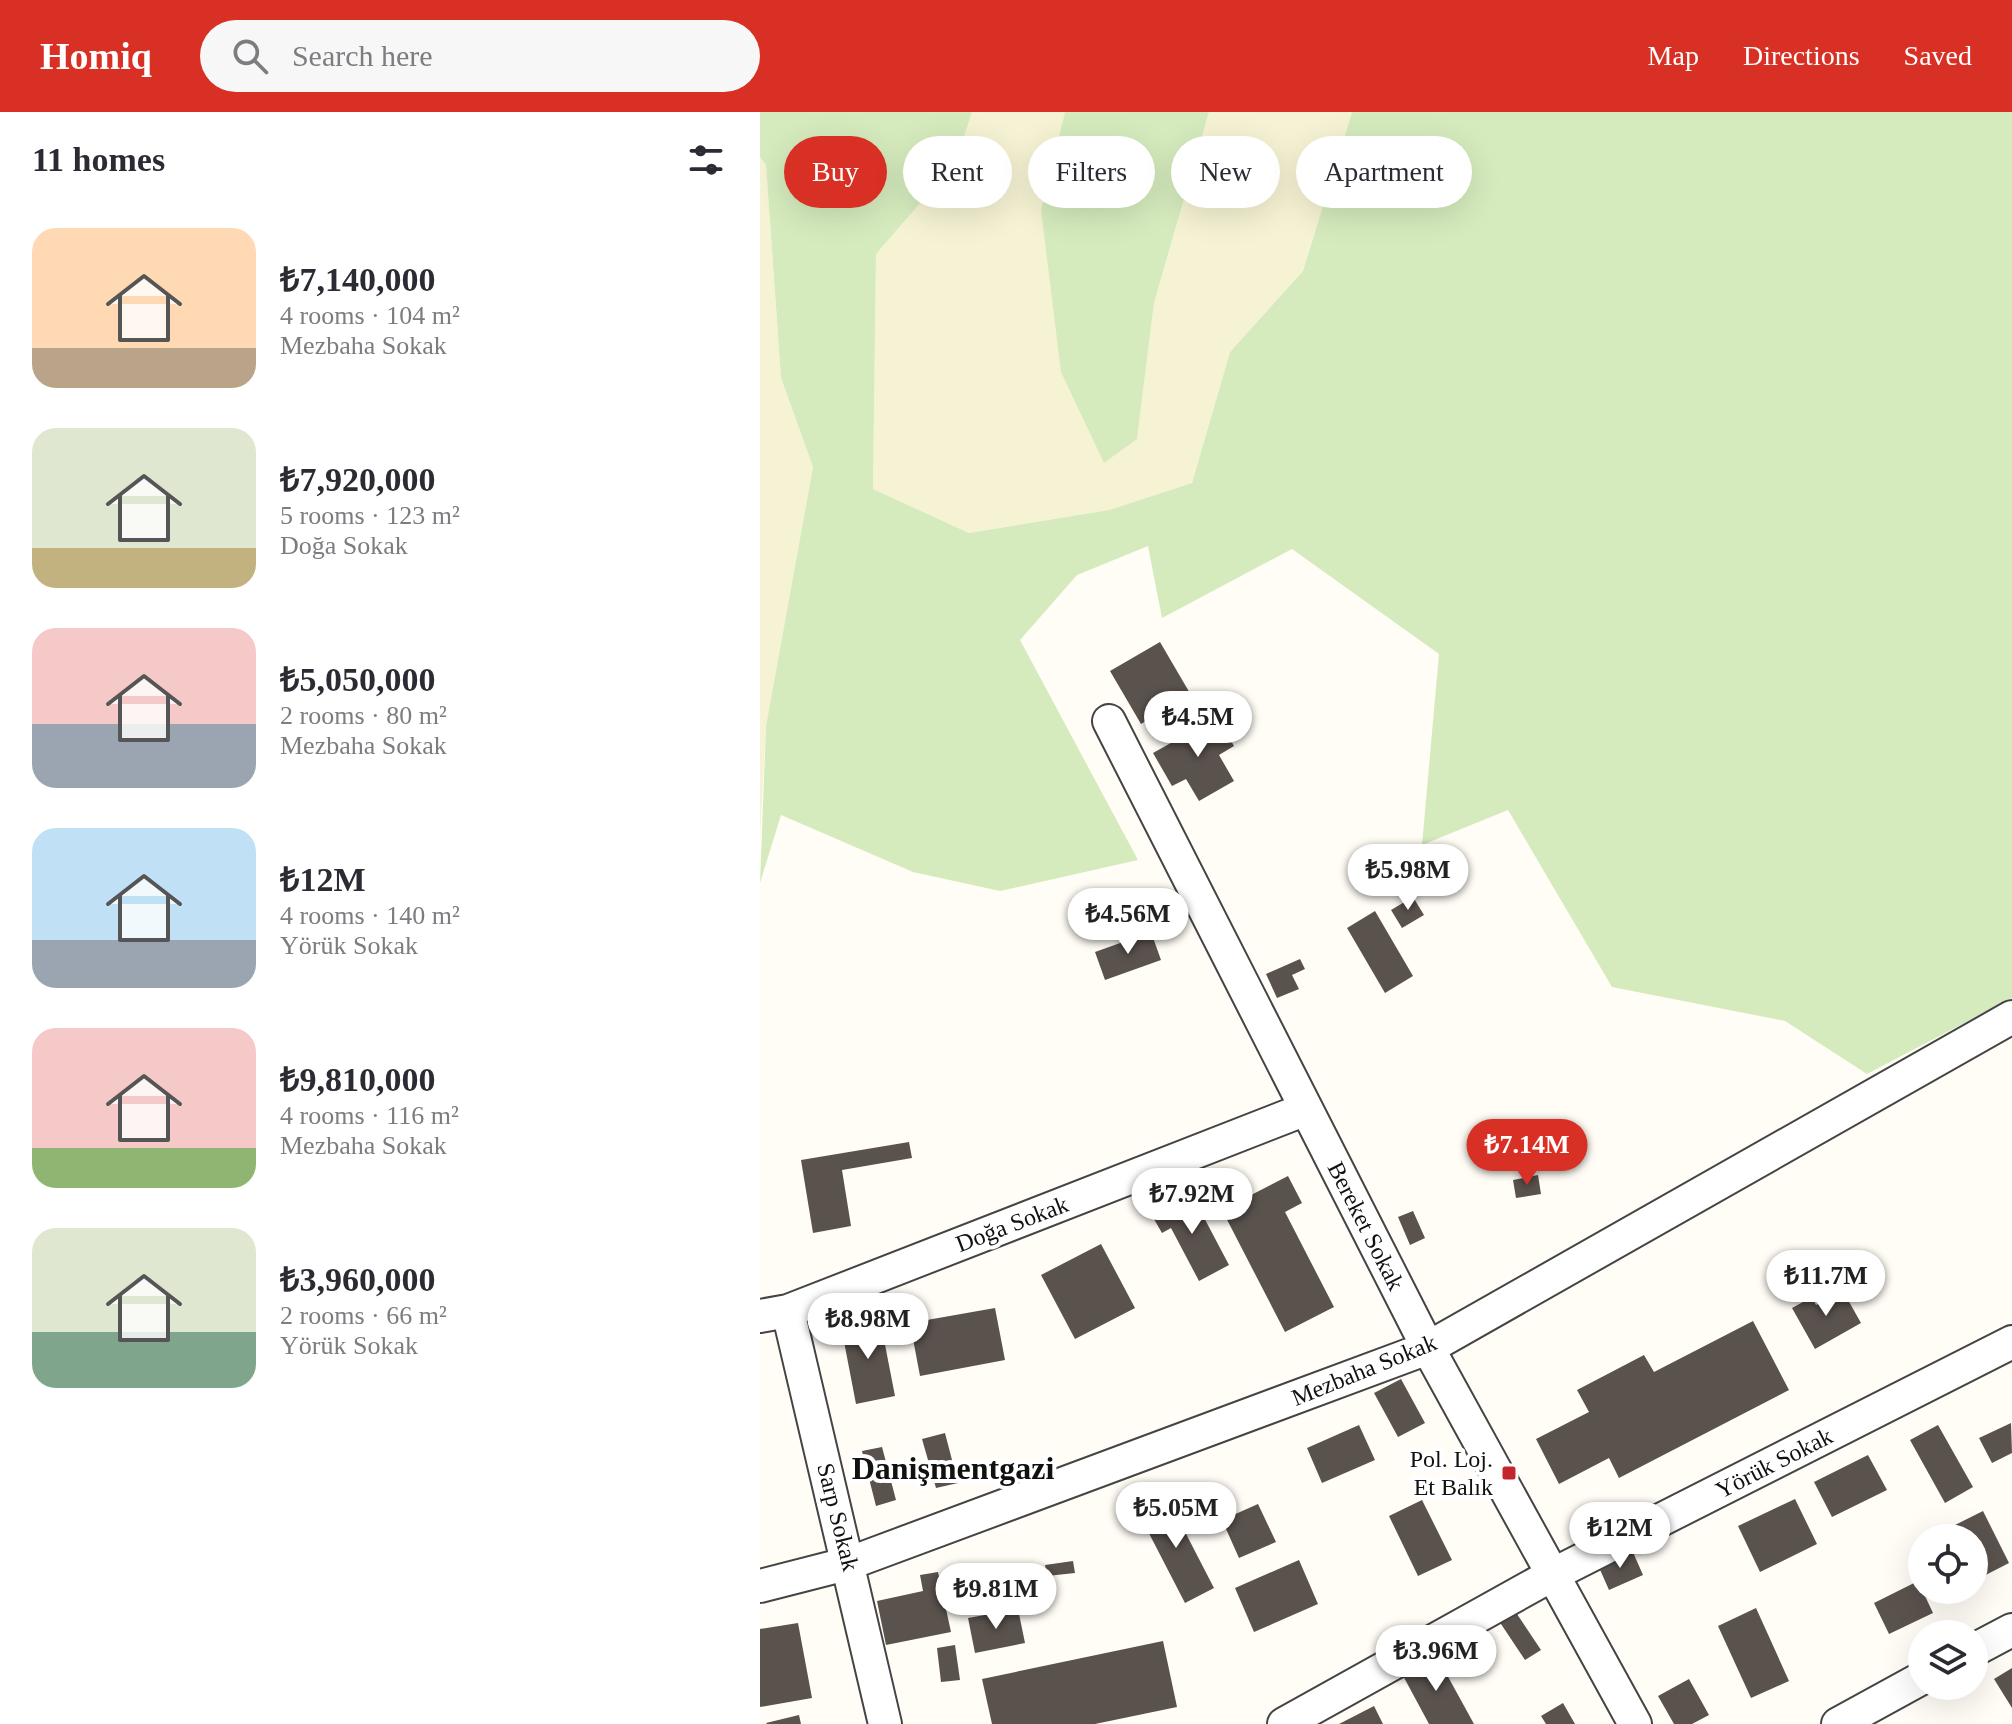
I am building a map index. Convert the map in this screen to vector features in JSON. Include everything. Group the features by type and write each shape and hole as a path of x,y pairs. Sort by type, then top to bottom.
{"street":[{"name":"Bereket Sokak","path":"1109,721 1428,1348 1550,1576 1635,1724"},
{"name":"Mezbaha Sokak","path":"760,1586 850,1563 1428,1348 2012,1017"},
{"name":"Doğa Sokak","path":"774,1313 1306,1109"},
{"name":"Sarp Sokak","path":"774,1313 850,1563 885,1724"},
{"name":"Yörük Sokak","path":"1284,1724 1550,1576 2012,1342"},
{"path":"1988,1643 2012,1630"},
{"path":"1838,1724 1908,1686"}],"shaded area":[{"path":"972,112 1065,112 1062,136 1028,136 1028,208 1080,208 1137,439 1154,303 1181,208 1280,208 1280,136 1202,136 1209,112 1352,112 1345,136 1296,136 1296,208 1322,208 1303,271 1230,352 1192,483 1109,510 969,533 873,489 876,254 916,208 1012,208 1012,136 964,136"},
{"path":"760,157 766,165 781,378 813,467 766,726 760,838"}],"green space":[{"path":"760,112 972,112 964,136 903,136 903,208 916,208 876,254 873,489 969,533 1109,510 1192,483 1230,352 1303,271 1322,208 1472,208 1472,136 1345,136 1352,112 2012,112 2012,998 1867,1074 1785,1021 1612,987 1508,810 1422,845 1439,654 1292,549 1162,618 1148,546 1077,575 1020,640 1138,860 1000,891 913,872 781,815 760,883 766,726 813,467 781,378 766,165 760,157"},
{"path":"1065,112 1209,112 1202,136 1171,136 1171,208 1181,208 1154,303 1137,439 1104,463 1061,372 1041,210 1155,208 1155,136 1059,136"}],"building":[{"path":"1160,642 1191,695 1141,724 1110,671"},
{"path":"1217,717 1234,746 1219,755 1234,781 1199,801 1186,779 1172,786 1153,753"},
{"path":"1413,897 1424,915 1402,928 1391,910"},
{"path":"1375,911 1413,976 1385,993 1347,928"},
{"path":"1151,932 1161,960 1105,980 1095,952"},
{"path":"1300,959 1305,969 1292,975 1299,989 1277,998 1266,974"},
{"path":"909,1142 912,1158 842,1170 851,1226 813,1233 801,1160"},
{"path":"1538,1175 1541,1194 1516,1198 1513,1180"},
{"path":"1288,1176 1302,1203 1285,1212 1334,1307 1285,1332 1222,1210"},
{"path":"1191,1193 1229,1265 1199,1281 1171,1228 1162,1233 1151,1214"},
{"path":"1413,1211 1425,1238 1410,1245 1398,1217"},
{"path":"1101,1244 1135,1308 1075,1339 1041,1275"},
{"path":"1843,1291 1861,1323 1815,1349 1792,1308 1812,1297 1816,1305"},
{"path":"995,1308 1005,1360 920,1376 910,1323"},
{"path":"880,1319 895,1396 856,1404 841,1326"},
{"path":"1753,1321 1789,1390 1619,1478 1609,1458 1559,1484 1536,1439 1589,1412 1577,1390 1644,1355 1654,1372"},
{"path":"1401,1379 1425,1423 1398,1437 1374,1393"},
{"path":"2011,1423 2012,1453 1992,1463 1979,1438"},
{"path":"1359,1425 1375,1460 1322,1483 1307,1448"},
{"path":"1938,1425 1973,1487 1945,1503 1910,1440"},
{"path":"945,1433 958,1483 936,1488 922,1439"},
{"path":"882,1447 896,1500 876,1506 862,1451"},
{"path":"1868,1455 1887,1490 1832,1517 1814,1482"},
{"path":"1167,1497 1214,1588 1185,1603 1138,1512"},
{"path":"1795,1499 1817,1544 1760,1572 1738,1526"},
{"path":"1422,1500 1452,1560 1418,1576 1389,1516"},
{"path":"1258,1504 1276,1542 1239,1558 1222,1520"},
{"path":"1983,1511 2009,1563 1988,1574 1988,1524 1957,1524"},
{"path":"1632,1550 1643,1575 1609,1590 1598,1565"},
{"path":"1299,1560 1318,1604 1254,1632 1235,1588"},
{"path":"1073,1561 1075,1573 1047,1576 1045,1565"},
{"path":"938,1572 951,1632 886,1645 877,1601 923,1591 920,1575"},
{"path":"1908,1586 1908,1604 1929,1604 1933,1613 1918,1620 1908,1620 1908,1625 1889,1634 1874,1603"},
{"path":"1756,1608 1789,1681 1751,1698 1718,1626"},
{"path":"1018,1609 1025,1643 975,1653 968,1618"},
{"path":"1515,1611 1541,1650 1525,1660 1499,1621"},
{"path":"798,1623 812,1698 760,1707 760,1629"},
{"path":"1163,1641 1177,1707 1095,1724 992,1724 982,1679"},
{"path":"955,1645 960,1680 941,1682 937,1648"},
{"path":"1435,1653 1474,1724 1429,1724 1401,1672"},
{"path":"2012,1668 2012,1708 1994,1679"},
{"path":"1689,1679 1709,1715 1692,1724 1674,1724 1658,1696"},
{"path":"1563,1703 1575,1724 1546,1724 1541,1716"},
{"path":"1374,1706 1383,1724 1339,1724"},
{"path":"799,1715 801,1724 766,1723"}],"place":[{"name":"Pol. Loj. Et Balık","path":"1509,1473"}],"district":[{"name":"Danişmentgazi","path":"953,1468"}]}
